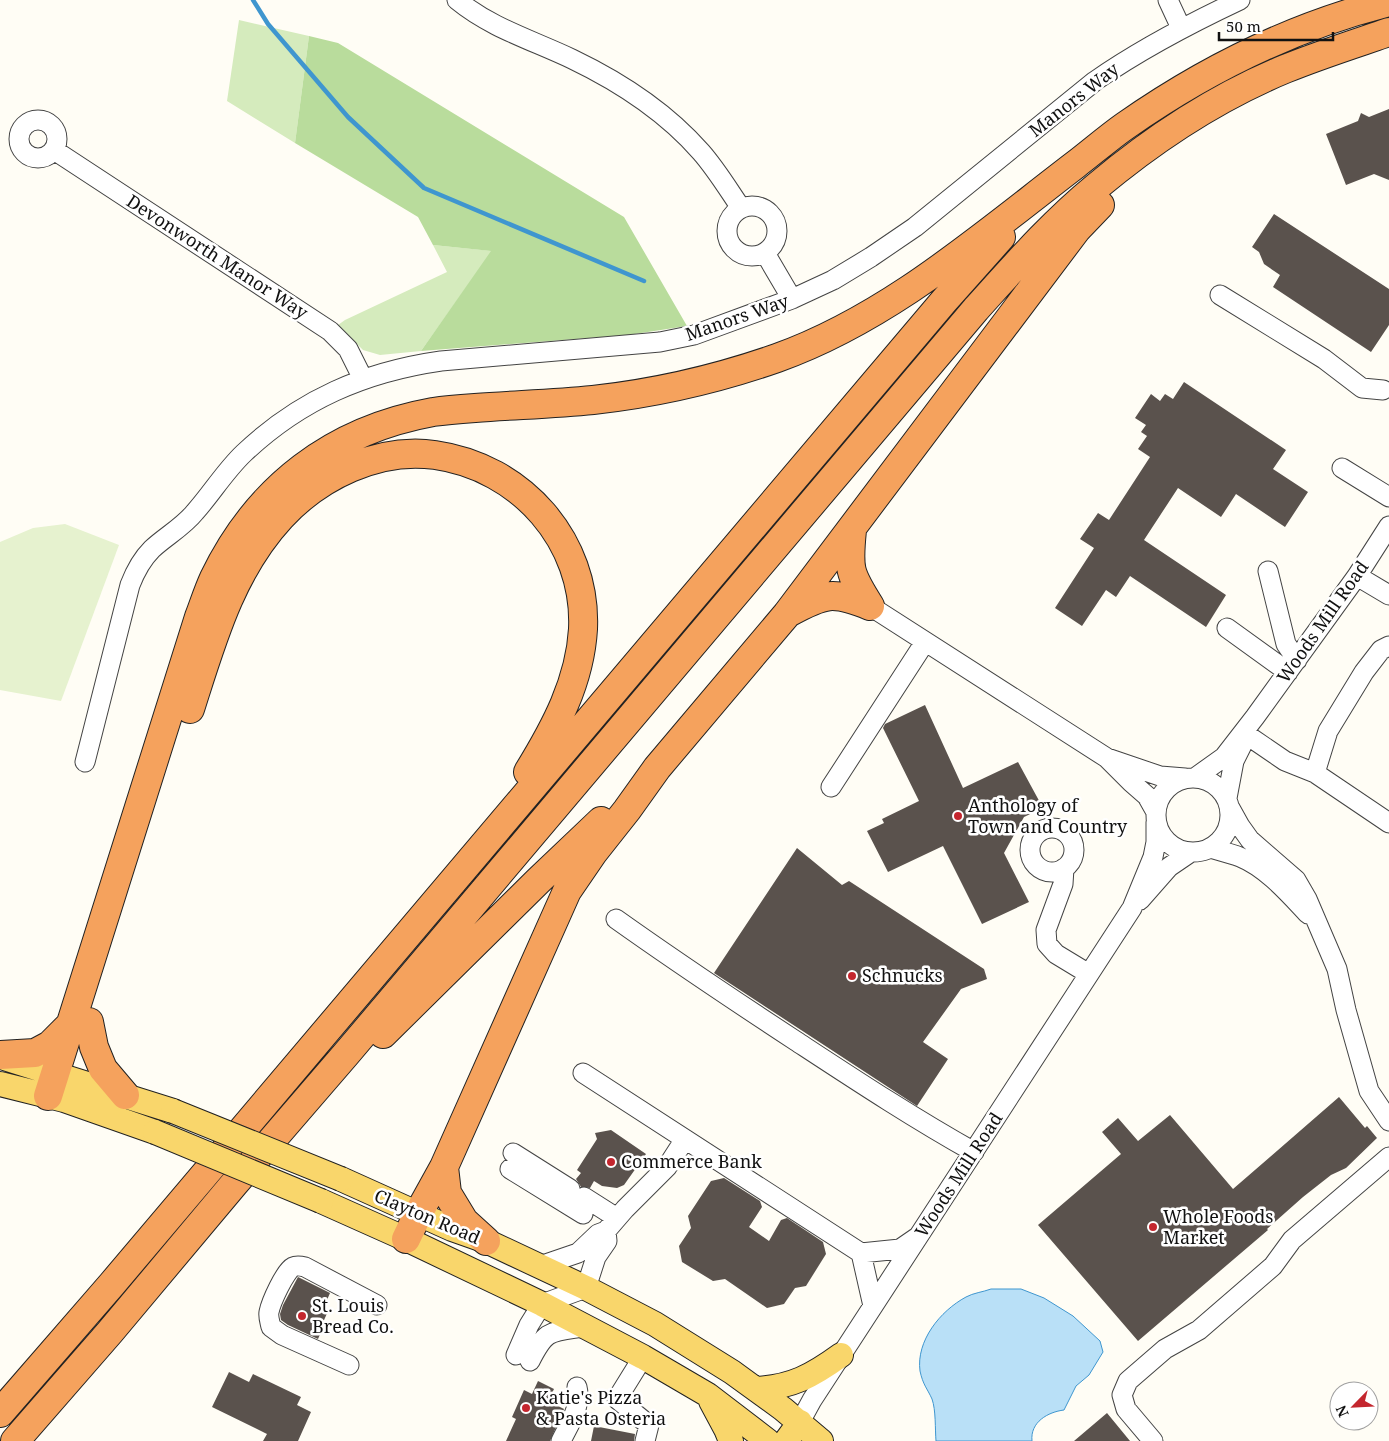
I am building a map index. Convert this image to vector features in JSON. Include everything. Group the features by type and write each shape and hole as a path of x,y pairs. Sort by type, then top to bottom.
{"highway":[{"path":"59,1087 199,617 212,582 230,547 255,513 278,487 302,466 333,447 367,430 401,419 437,412 592,400 641,394 690,384 738,371 782,356 831,334 930,276 1122,128 1217,69 1267,45 1320,23 1389,2"},
{"path":"15,1441 341,1060 922,372 1014,266 1053,225 1138,154 1186,122 1233,95 1284,70 1337,49 1389,32"},
{"path":"406,1239 444,1166 567,891 593,853 657,768 787,614 1077,229 1186,122"},
{"path":"0,1413 118,1277 944,301 1021,215 1078,163"},
{"path":"0,1056 35,1053 50,1045 79,1023 218,620 231,590 246,563 282,516 307,493 339,473 370,461 401,455 433,455 468,462 492,473 520,491 541,510 560,537 574,566 581,597 583,628 571,689 541,751 476,852"},
{"path":"852,530 849,561 852,576 870,606"},
{"path":"787,614 812,600 831,596 847,597 870,606"},
{"path":"234,1184 531,888 657,768"},
{"path":"79,1023 94,1048 103,1069 125,1095"},
{"path":"444,1166 447,1194 464,1221 486,1241"}],"main road":[{"name":"Clayton Road","path":"0,1056 59,1087 155,1132 321,1201 542,1304 643,1357 708,1395 768,1441"},
{"name":"Clayton Road","path":"0,1084 59,1087 125,1095 173,1111 340,1179 452,1229 486,1241 586,1288 685,1342 756,1389 800,1422 821,1441"},
{"path":"756,1389 771,1388 797,1382 815,1374 841,1356"},
{"path":"708,1395 731,1441"},
{"name":"Woods Mill Road","path":"786,1441 800,1422"}],"street":[{"path":"457,0 481,18 591,69 647,102 670,120 702,154 740,208"},
{"path":"1168,0 1181,28"},
{"name":"Manors Way","path":"85,762 130,585 142,560 195,512 237,461 267,433 299,410 337,389 363,379 408,366 441,361 660,342 694,335 792,299 833,280 894,243 1095,81 1181,28 1240,0"},
{"name":"Devonworth Manor Way","path":"54,150 330,331 348,349 363,379"},
{"path":"759,207 768,211 774,218 778,232 774,243 765,252 750,256 734,249 727,232 729,221 740,208 759,207"},
{"path":"765,252 792,299"},
{"path":"1220,295 1324,359 1362,388 1387,388"},
{"path":"1342,468 1389,496"},
{"name":"Woods Mill Road","path":"1191,778 1224,757 1386,537"},
{"path":"1268,571 1292,666"},
{"path":"1357,576 1389,595"},
{"path":"870,606 1107,758 1147,796 1160,831 1172,846 1190,852 1200,852 1218,843 1229,827 1228,803"},
{"path":"1227,628 1292,666"},
{"path":"831,787 925,642"},
{"path":"1315,773 1328,731 1364,672 1381,650 1389,646"},
{"name":"Woods Mill Road","path":"1228,803 1234,761 1255,717"},
{"path":"1247,735 1285,760 1315,773 1389,823"},
{"path":"1107,758 1160,776 1205,779 1214,784 1221,790 1240,826 1250,840 1296,880 1307,899 1337,969 1346,1010 1369,1091 1389,1121"},
{"path":"1156,817 1162,794 1168,786 1191,778"},
{"name":"Woods Mill Road","path":"1132,908 1153,857 1156,842 1156,817"},
{"path":"1210,848 1240,857 1252,863 1267,874 1316,922"},
{"name":"Woods Mill Road","path":"800,1422 1132,908 1168,867 1190,852"},
{"path":"1064,868 1063,884 1046,930 1047,944 1056,954 1089,974"},
{"path":"616,919 685,968 822,1058 927,1125 974,1152"},
{"path":"583,1073 861,1254 900,1248 920,1236"},
{"path":"540,1266 578,1253 598,1234 612,1225 667,1167 685,1139"},
{"path":"1153,1441 1126,1409 1122,1395 1128,1381 1165,1349 1199,1330 1273,1266 1292,1240 1389,1157"},
{"path":"579,1200 512,1161 579,1200 612,1225"},
{"path":"584,1327 556,1331 548,1335 523,1358 529,1325 542,1304 586,1288 596,1257 608,1241 612,1225"},
{"path":"861,1254 874,1306"},
{"path":"349,1365 282,1335 271,1328 269,1312 273,1300 287,1274 292,1268 297,1266 305,1267 377,1305"},
{"path":"643,1357 617,1399 648,1425 645,1441"},
{"path":"561,1441 578,1405 579,1394 577,1387"}],"green space":[{"path":"239,20 309,36 295,143 227,101"},
{"path":"309,36 338,43 624,217 687,326 628,335 421,351 491,251 433,245 418,217 295,143"},
{"path":"433,245 492,251 421,351 380,355 363,350 338,325 447,272"},
{"path":"65,524 119,545 61,701 0,690 0,542 33,528"}],"water":[{"path":"991,1289 1021,1289 1044,1298 1073,1316 1100,1341 1103,1352 1089,1375 1076,1386 1064,1410 1052,1413 1037,1423 1032,1434 1032,1441 936,1441 933,1403 920,1371 922,1349 932,1328 947,1310 969,1296"}],"building":[{"path":"1389,109 1389,180 1374,174 1346,185 1326,134 1358,121 1361,113 1369,117"},
{"path":"1274,214 1389,289 1389,325 1371,352 1273,287 1280,275 1264,264 1259,252 1252,247"},
{"path":"1184,382 1286,450 1273,469 1308,492 1285,527 1236,494 1221,517 1178,488 1144,540 1226,595 1206,627 1130,576 1116,597 1106,590 1082,626 1055,608 1094,548 1080,539 1098,513 1109,520 1150,457 1138,449 1147,436 1141,432 1146,425 1135,418 1151,394 1160,401 1165,394 1173,399"},
{"name":"Anthology of Town and Country","path":"925,705 963,788 1018,762 1043,808 1024,817 1004,853 1029,902 982,924 943,846 888,872 867,831 884,823 882,819 919,801 883,728 885,724"},
{"name":"Schnucks","path":"797,848 842,885 849,881 984,969 987,979 961,989 923,1042 948,1059 917,1106 714,973"},
{"name":"Whole Foods Market","path":"1339,1097 1365,1128 1367,1126 1377,1138 1346,1168 1331,1175 1303,1197 1268,1230 1138,1341 1038,1225 1121,1154 1102,1132 1118,1118 1138,1141 1170,1115 1233,1189"},
{"name":"Commerce Bank","path":"611,1130 646,1154 624,1185 617,1188 602,1186 594,1181 590,1188 581,1187 576,1179 581,1173 577,1170 597,1139 595,1133"},
{"path":"724,1178 760,1201 762,1207 749,1227 769,1241 781,1220 787,1218 823,1242 826,1254 806,1286 795,1288 784,1304 767,1308 725,1279 713,1281 682,1262 679,1246 691,1228 688,1216 711,1181"},
{"name":"St. Louis Bread Co.","path":"298,1277 330,1293 324,1307 329,1309 320,1329 322,1330 318,1339 281,1320 280,1314 283,1305"},
{"path":"229,1372 249,1382 253,1374 301,1397 297,1405 311,1412 298,1441 263,1441 267,1434 212,1407"},
{"path":"538,1381 554,1389 548,1401 564,1409 550,1441 506,1441 516,1419 512,1417 524,1390 532,1394"},
{"path":"1107,1413 1130,1441 1074,1441"},
{"path":"594,1426 635,1434 634,1441 591,1441"}],"waterway":[{"path":"253,0 268,24 348,117 424,188 644,281"}],"place":[{"name":"Anthology of Town and Country","path":"958,816"},
{"name":"Schnucks","path":"852,976"},
{"name":"Commerce Bank","path":"611,1162"},
{"name":"Whole Foods Market","path":"1153,1227"},
{"name":"St. Louis Bread Co.","path":"302,1316"},
{"name":"Katie's Pizza & Pasta Osteria","path":"526,1408"}]}
